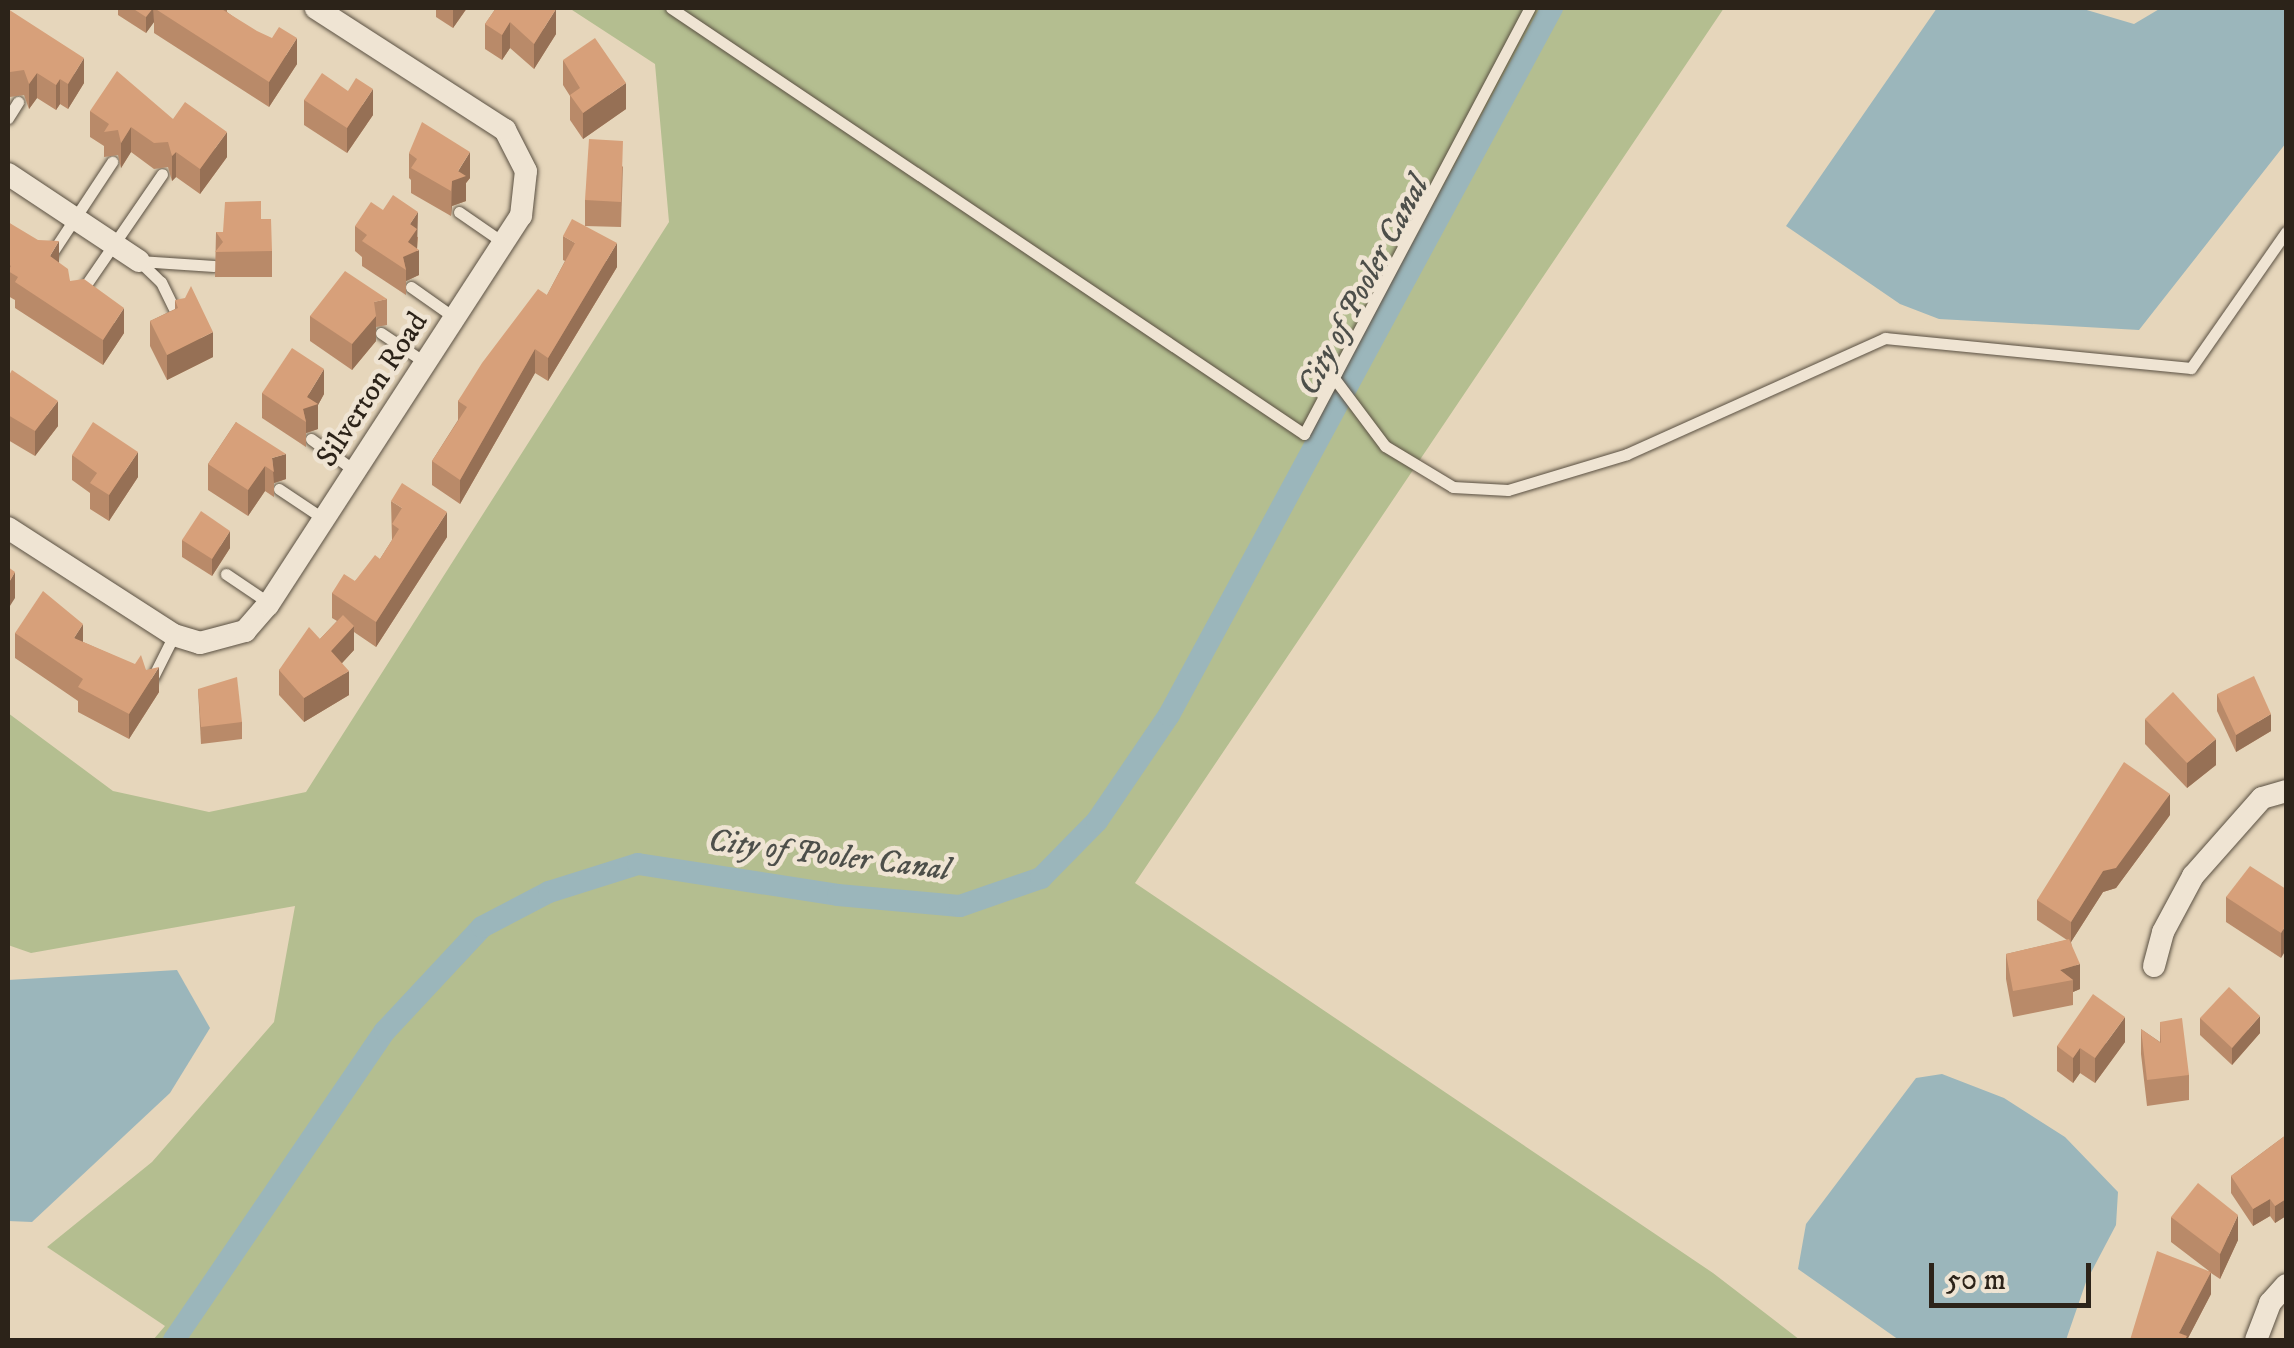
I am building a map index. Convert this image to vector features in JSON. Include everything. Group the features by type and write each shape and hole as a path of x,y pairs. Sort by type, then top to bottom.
{"street":[{"name":"Silverton Road","path":"8,528 174,635 200,643 223,640 245,630 269,603 504,243 528,194 519,150 504,130 316,8"},
{"path":"8,174 139,261"},
{"path":"2154,966 2163,932 2193,876 2262,798 2286,792"},
{"path":"2256,1340 2270,1304 2286,1284"}],"lane":[{"path":"671,8 1304,434 1530,8"},
{"path":"8,118 18,102"},
{"path":"48,259 112,162"},
{"path":"76,300 162,174"},
{"path":"459,212 504,243"},
{"path":"1334,378 1384,446 1454,487 1508,490 1627,454 1885,338 2191,368 2286,232"},
{"path":"139,261 214,266"},
{"path":"139,261 161,282 178,317"},
{"path":"411,287 455,318"},
{"path":"381,333 426,363"},
{"path":"311,439 355,471"},
{"path":"280,489 324,519"},
{"path":"226,574 269,603"},
{"path":"149,686 174,635"}],"green space":[{"path":"569,8 1724,8 1135,883 1713,1273 1800,1340 153,1340 165,1326 47,1247 152,1162 274,1022 295,906 31,953 8,945 8,713 113,791 209,812 306,792 669,222 655,64"}],"water":[{"path":"1937,8 2080,8 2134,24 2161,8 2286,8 2286,143 2139,330 1939,319 1900,304 1786,226"},
{"path":"177,970 210,1028 170,1093 32,1222 8,1221 8,980"},
{"path":"1942,1074 2004,1098 2065,1137 2118,1192 2116,1225 2086,1282 2066,1340 1899,1340 1798,1269 1806,1224 1916,1078"}],"building":[{"path":"132,8 153,8 146,17"},
{"path":"154,8 220,8 272,38 279,27 297,38 269,82"},
{"path":"496,8 556,9 534,44 510,22 502,35 485,24"},
{"path":"8,9 84,58 68,84 60,79 56,85 37,73 29,84 24,70 8,70"},
{"path":"595,38 626,83 583,113 570,95 580,88 563,60"},
{"path":"117,71 173,119 185,102 227,132 200,169 176,152 172,156 168,142 154,143 131,127 121,143 118,130 104,132 109,124 90,111"},
{"path":"322,73 348,91 356,78 373,89 347,128 304,100"},
{"path":"422,122 470,152 458,171 466,176 452,181 451,191 411,168 417,159 409,153"},
{"path":"589,139 623,141 621,202 585,200"},
{"path":"393,195 418,212 410,224 417,229 408,242 419,250 403,257 406,270 362,241 367,235 355,226 371,202 383,210"},
{"path":"261,201 261,219 271,219 272,251 215,252 223,242 216,232 223,232 225,202"},
{"path":"572,219 617,243 548,358 535,349 460,480 432,461 467,407 458,401 482,363 538,289 547,295 575,243 563,236"},
{"path":"8,222 38,240 59,241 50,256 68,269 70,281 84,279 124,308 103,340 15,282 18,277 8,271"},
{"path":"345,271 387,299 374,302 376,316 352,344 310,316"},
{"path":"191,286 213,332 167,355 150,321 178,308 175,300 185,298"},
{"path":"292,348 324,369 307,397 318,404 303,409 306,422 262,393"},
{"path":"12,370 58,401 35,431 8,415 8,377"},
{"path":"93,422 138,452 109,495 90,483 97,473 72,455"},
{"path":"236,422 286,454 272,458 274,472 265,466 248,490 208,464"},
{"path":"402,483 447,512 376,622 332,593 344,574 355,581 375,555 380,559 399,529 392,524 402,508 391,501"},
{"path":"201,511 230,531 212,559 182,540"},
{"path":"43,591 83,624 74,638 135,664 141,655 146,670 159,667 129,714 78,687 83,679 15,633"},
{"path":"343,615 354,626 331,651 349,671 304,698 279,670 309,627 320,639"},
{"path":"2254,676 2271,714 2236,735 2217,694"},
{"path":"237,677 242,722 201,727 198,689"},
{"path":"2173,692 2216,739 2187,763 2145,719"},
{"path":"2124,762 2170,794 2116,868 2103,871 2071,922 2037,900"},
{"path":"2250,866 2286,889 2286,925 2281,933 2226,897"},
{"path":"2069,939 2080,964 2060,970 2073,980 2013,991 2006,954"},
{"path":"2229,987 2260,1016 2232,1048 2200,1018"},
{"path":"2093,994 2125,1017 2095,1058 2080,1048 2073,1058 2057,1046"},
{"path":"2182,1018 2189,1075 2147,1080 2141,1029 2161,1043 2160,1022"},
{"path":"2286,1135 2286,1199 2275,1206 2270,1199 2253,1209 2231,1176"},
{"path":"2198,1183 2238,1215 2220,1254 2171,1217"},
{"path":"2157,1251 2211,1272 2179,1333 2187,1336 2185,1340 2130,1340"}],"waterway":[{"name":"City of Pooler Canal","path":"174,1340 385,1031 482,927 549,892 638,864 838,895 960,906 1041,878 1097,821 1169,715 1552,8"}]}
